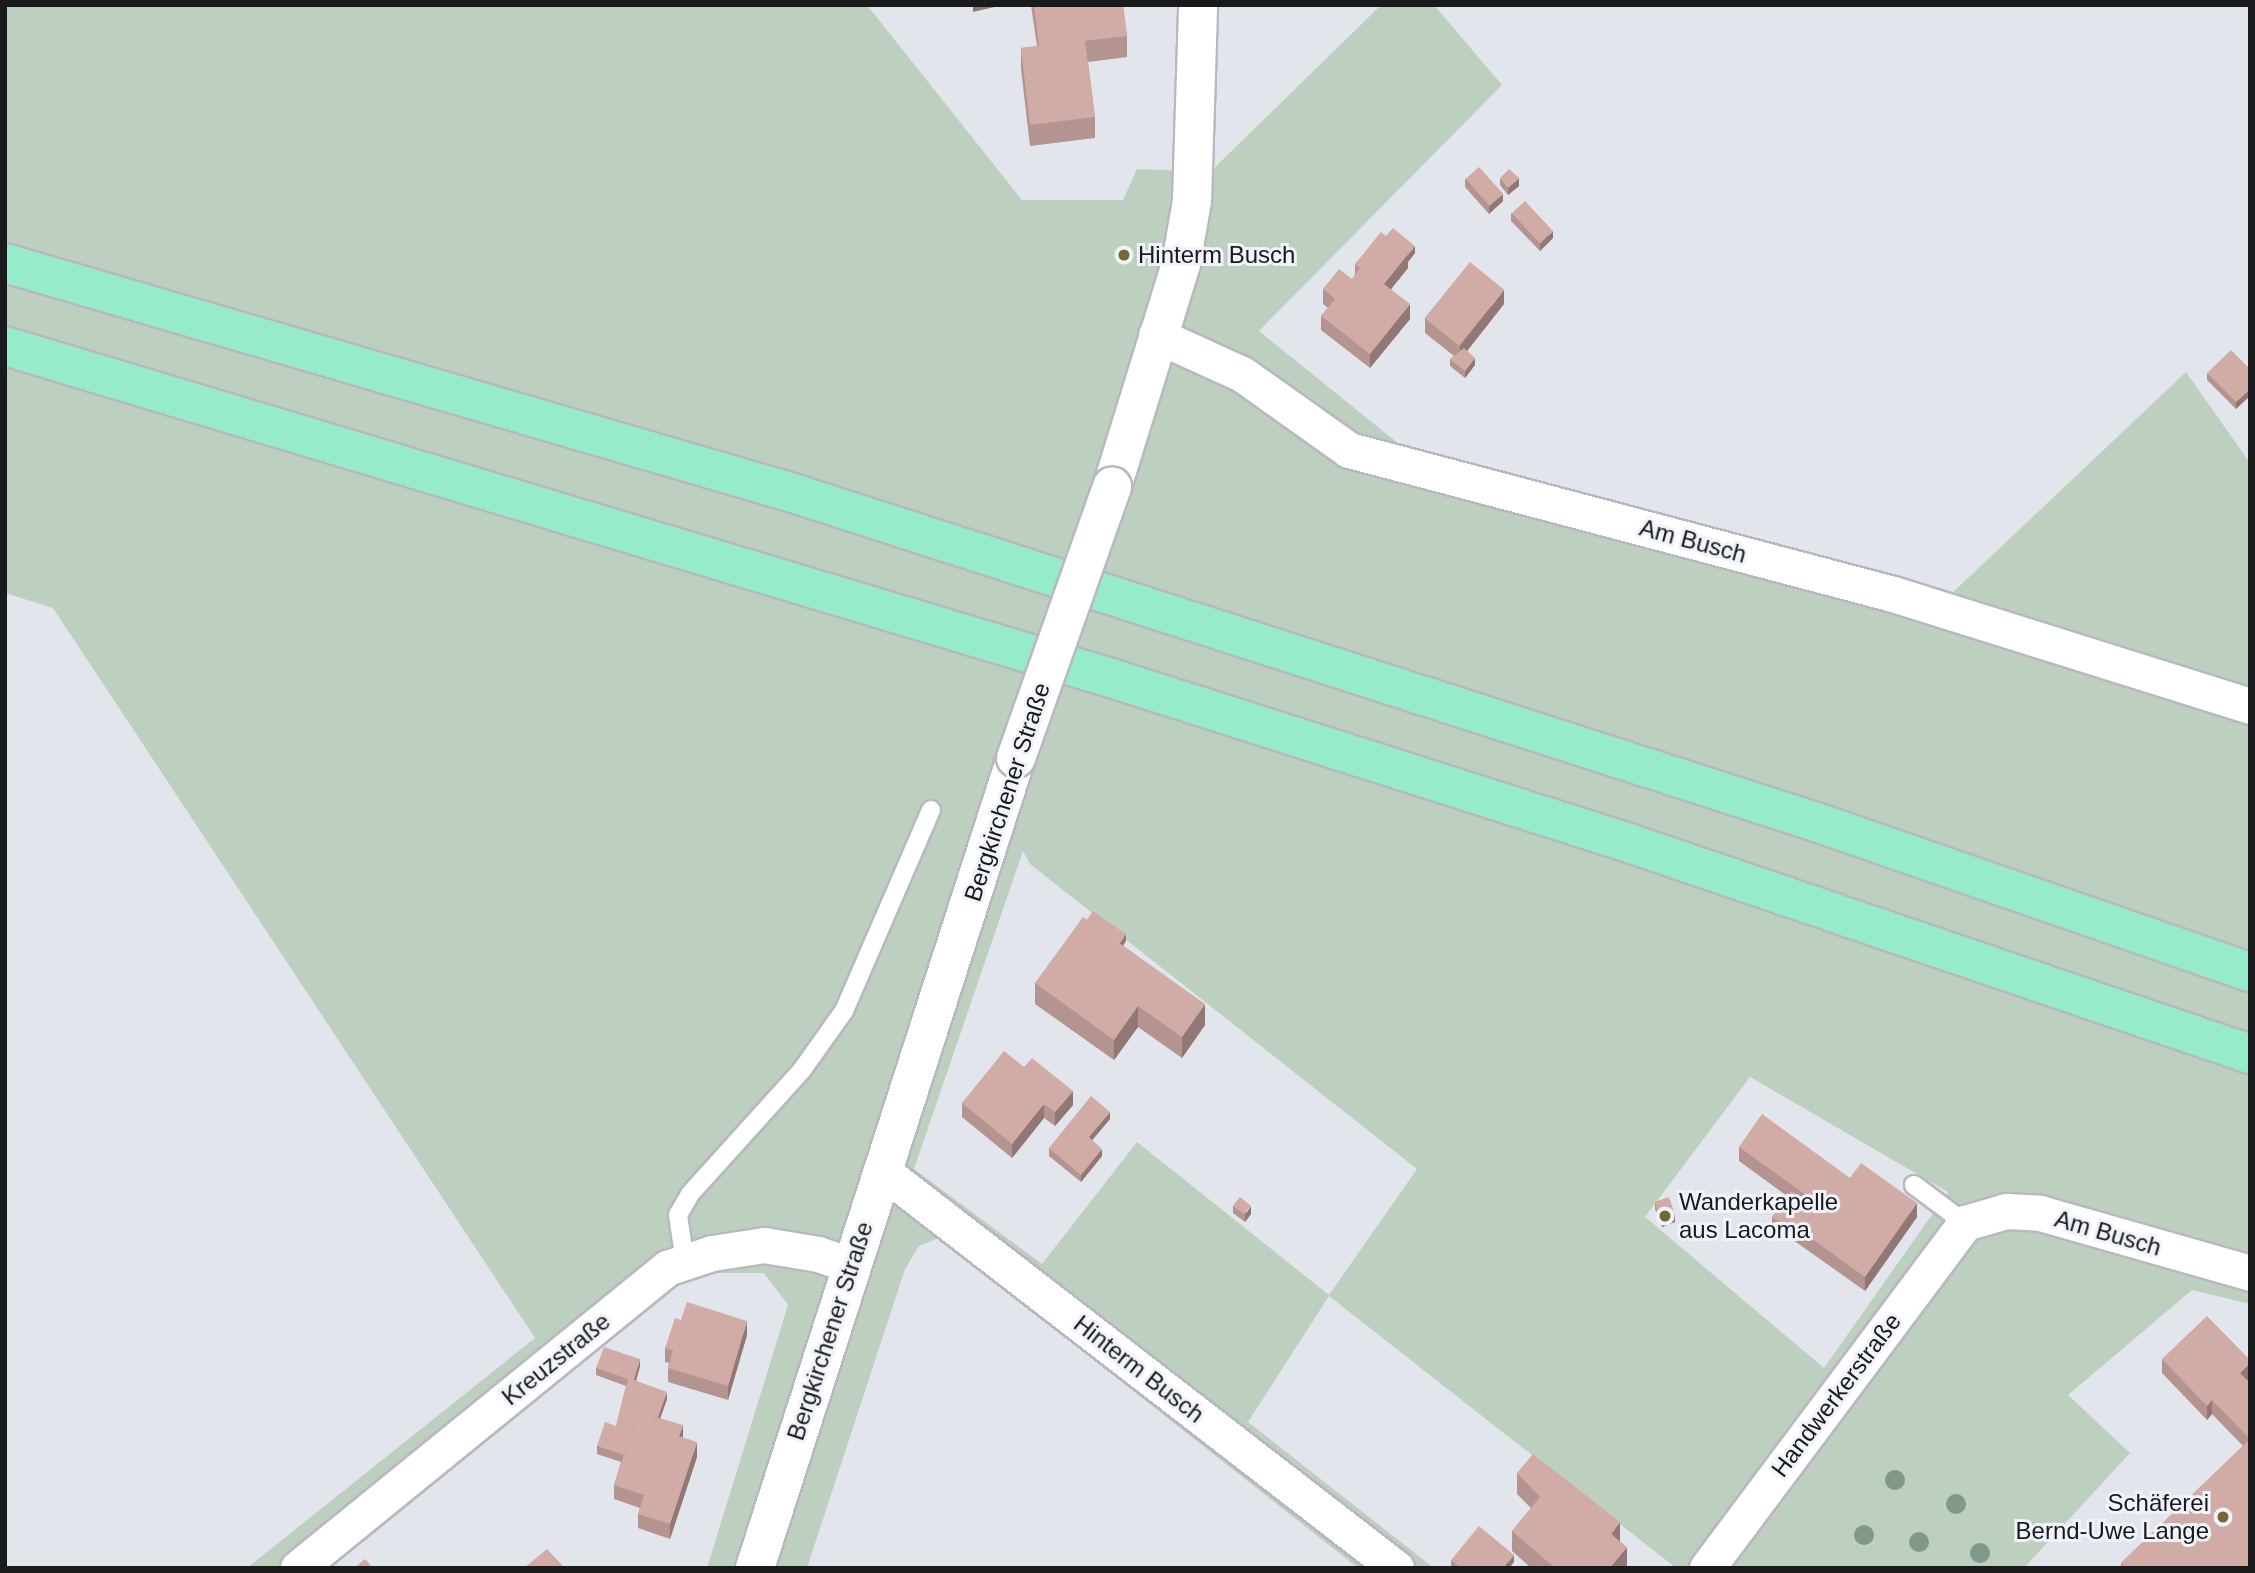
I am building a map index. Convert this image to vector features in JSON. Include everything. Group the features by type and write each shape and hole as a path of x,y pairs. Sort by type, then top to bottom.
{"highway":[{"path":"5,263 395,373 806,497 1816,822 2250,972"},
{"path":"5,346 1111,678 1642,847 2250,1054"}],"street":[{"name":"Bergkirchener Straße","path":"755,1568 881,1170 1016,758 1112,486 1156,335 1181,264 1192,201 1198,5"},
{"name":"Am Busch","path":"1156,335 1242,374 1349,450 1893,594 2250,706"},
{"name":"Hinterm Busch","path":"881,1170 1396,1568"},
{"name":"Am Busch","path":"1965,1223 2006,1210 2040,1213 2250,1273"},
{"name":"Handwerkerstraße","path":"1707,1568 1965,1223"},
{"name":"Kreuzstraße","path":"298,1568 667,1268 764,1245 818,1254 850,1265"}],"lane":[{"path":"685,1262 678,1216 690,1194 802,1070 844,1011 931,810"},
{"path":"1914,1185 1965,1223"}],"green space":[{"path":"5,5 867,5 1022,200 1123,200 1137,169 1210,172 1381,5 1434,5 1502,85 1259,331 1399,444 1950,595 2186,372 2250,463 2250,1304 2192,1290 2068,1395 2130,1453 2024,1568 1676,1568 1329,1296 1248,1422 1434,1568 1358,1568 939,1238 919,1246 905,1269 807,1568 707,1568 788,1305 764,1273 706,1273 675,1284 325,1568 247,1568 535,1338 53,608 5,593","holes":["1023,851 1030,864 1417,1169 1329,1295 1137,1142 1042,1264 914,1169","1750,1077 1948,1192 1824,1368 1645,1217"]}],"building":[{"path":"1034,5 1123,5 1127,36 1085,41 1095,117 1030,125 1021,48 1039,46"},
{"path":"1479,167 1503,194 1490,206 1466,179"},
{"path":"1509,169 1519,178 1508,188 1500,178"},
{"path":"1525,201 1553,231 1540,243 1512,213"},
{"path":"1393,228 1415,246 1408,255 1386,236"},
{"path":"1381,232 1408,254 1384,284 1410,304 1370,354 1321,316 1335,299 1323,289 1339,269 1352,279 1360,268 1355,264"},
{"path":"1470,262 1504,290 1459,346 1425,318"},
{"path":"1464,348 1475,358 1465,371 1450,359"},
{"path":"2231,350 2250,369 2250,389 2236,402 2207,373"},
{"path":"1093,911 1126,934 1119,943 1087,920"},
{"path":"1083,917 1205,1004 1182,1037 1138,1006 1114,1040 1035,983"},
{"path":"1004,1051 1024,1067 1032,1058 1073,1091 1055,1112 1044,1104 1012,1144 962,1103"},
{"path":"1091,1096 1110,1112 1089,1137 1102,1149 1081,1175 1049,1148"},
{"path":"1762,1114 1850,1178 1861,1163 1917,1203 1865,1277 1801,1231 1820,1205 1739,1147"},
{"path":"1791,1191 1816,1210 1801,1231 1801,1238 1772,1217"},
{"path":"1240,1197 1251,1206 1244,1214 1233,1206"},
{"path":"1669,1197 1675,1215 1661,1220 1655,1202"},
{"path":"687,1302 747,1321 728,1386 668,1368 673,1350 665,1348 675,1318 681,1320"},
{"path":"2207,1316 2250,1360 2240,1373 2250,1383 2250,1439 2212,1400 2207,1406 2162,1359"},
{"path":"604,1347 640,1359 634,1380 667,1392 652,1428 635,1422 624,1455 597,1446 605,1422 616,1426 628,1379 596,1368"},
{"path":"656,1417 683,1425 679,1436 697,1442 670,1524 638,1514 644,1495 614,1485 635,1422 652,1428"},
{"name":"Schäferei Bernd-Uwe Lange","path":"2250,1439 2250,1568 2126,1568 2121,1563"},
{"path":"1533,1454 1620,1522 1611,1534 1627,1547 1610,1568 1555,1568 1512,1531 1540,1497 1517,1473"},
{"path":"1479,1526 1514,1555 1503,1568 1461,1568 1451,1560"},
{"path":"547,1549 565,1568 524,1568"},
{"path":"365,1559 373,1568 354,1568"}],"place":[{"name":"Hinterm Busch","path":"1124,255"},
{"name":"Wanderkapelle aus Lacoma","path":"1665,1216"},
{"name":"Schäferei Bernd-Uwe Lange","path":"2223,1517"}]}
